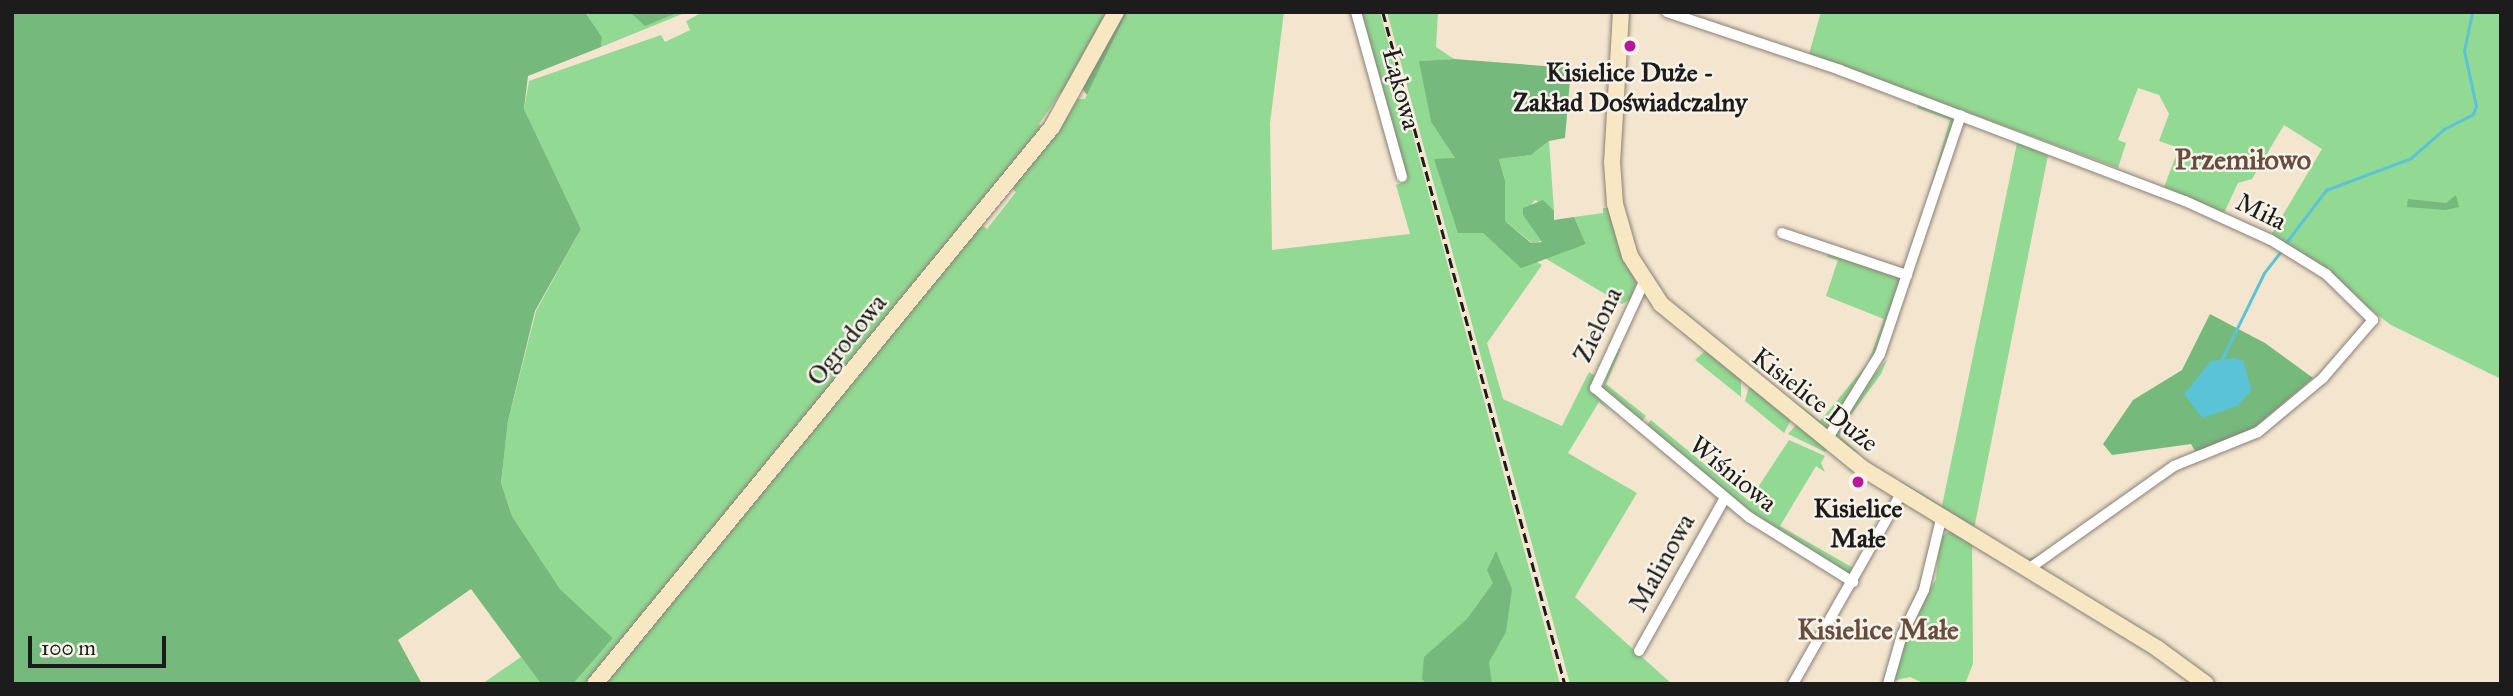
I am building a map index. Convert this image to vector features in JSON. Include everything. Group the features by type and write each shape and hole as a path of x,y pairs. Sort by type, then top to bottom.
{"street":[{"name":"Ogrodowa","path":"595,684 1052,127 1116,12"},
{"name":"Łąkowa","path":"1356,12 1402,177"},
{"name":"Kisielice Duże","path":"1621,12 1613,188 1622,237 1644,282 1682,325 1826,441 1901,494 2158,649 2206,684"},
{"name":"Miła","path":"1667,12 1961,116 2173,196 2271,240 2326,274 2372,320 2323,378 2258,432 2174,466 2027,570"},
{"path":"1826,441 1875,366 1961,116"},
{"path":"1782,233 1907,275"},
{"name":"Zielona","path":"1595,388 1644,282"},
{"name":"Wiśniowa","path":"1595,388 1725,498 1778,538 1853,582"},
{"path":"1793,684 1901,494"},
{"name":"Malinowa","path":"1639,650 1725,498"},
{"path":"1888,684 1902,635 1924,590 1941,519"}],"green space":[{"path":"12,12 585,12 602,37 601,47 528,76 524,109 581,229 535,311 508,421 501,483 512,516 560,589 613,638 573,684 541,684 471,589 398,640 422,684 12,684"},
{"path":"591,12 687,12 601,47 602,37 587,15"},
{"path":"630,12 679,12 645,26"},
{"path":"703,12 1111,12 1068,95 1061,92 1039,124 1045,129 591,684 573,684 613,638 560,589 512,516 501,483 508,421 536,311 581,229 524,109 529,81 661,35 665,42 690,30 686,21"},
{"path":"1120,12 1127,12 1087,95 1082,88"},
{"path":"1127,12 1284,12 1270,123 1272,250 1410,234 1396,185 1407,181 1361,12 1380,12 1560,684 603,684 981,225 987,229 1016,192 1011,188 1077,99 1085,99"},
{"path":"1387,12 1438,12 1436,47 1454,59 1420,61 1431,122 1456,159 1434,159 1483,233 1521,267 1533,260 1542,265 1487,343 1503,399 1562,426 1589,372 1594,375 1591,389 1610,411 1599,402 1568,453 1637,493 1575,597 1672,684 1570,684"},
{"path":"1821,12 2501,12 2501,379 2391,325 2271,235 2322,149 2284,125 2252,179 2238,183 2224,213 2164,187 2179,148 2159,141 2169,114 2159,95 2138,88 2118,140 2126,143 2118,168 1809,54"},
{"path":"1454,59 1571,68 1565,138 1549,141 1531,155 1499,159 1505,180 1505,221 1531,243 1542,242 1523,215 1523,208 1543,200 1554,211 1554,220 1574,217 1586,244 1521,268 1483,233 1458,233 1434,159 1455,158 1431,122 1419,61"},
{"path":"1918,104 1955,119 1927,200 1950,120 1917,108"},
{"path":"1549,141 1554,211 1535,200 1523,215 1542,241 1532,243 1505,221 1505,180 1499,159 1531,155"},
{"path":"2017,143 2048,155 1974,529 2025,560 2039,555 2027,564 1900,489 1902,482 1942,506"},
{"path":"2456,195 2459,207 2446,210 2407,207 2408,199 2446,203"},
{"path":"1603,208 1609,208 1623,258 1636,282 1631,299 1622,304 1543,257 1586,244 1574,217 1603,213"},
{"path":"1829,252 1895,274 1900,281 1873,362 1826,430 1789,402 1791,399 1820,421 1868,363 1884,319 1826,296 1838,260 1827,257"},
{"path":"2210,314 2265,343 2313,378 2254,428 2212,447 2195,451 2191,444 2112,455 2103,444 2133,400 2182,370"},
{"path":"1616,347 1621,349 1606,384 1646,416 1641,422 1603,388"},
{"path":"1705,351 1741,379 1741,397 1695,360"},
{"path":"1887,359 1881,374 1840,430 1840,436 1858,452 1852,454 1837,443 1836,432 1853,401"},
{"path":"1749,386 1792,418 1784,433 1745,401"},
{"path":"1651,420 1749,501 1789,440 1825,456 1821,463 1825,472 1816,466 1780,526 1855,569 1848,573 1750,514 1646,426"},
{"path":"1797,424 1827,449 1825,452 1788,434"},
{"path":"1953,530 1972,543 1973,664 1965,684 1925,684 1910,677 1892,681 1914,614 1936,579 1940,537"},
{"path":"1496,551 1512,589 1506,632 1489,662 1492,684 1427,684 1422,679 1424,657 1467,619 1493,583 1487,570"},
{"path":"521,657 541,684 482,684"}],"water":[{"path":"2235,358 2243,361 2252,390 2237,406 2202,418 2184,394 2211,361"}],"waterway":[{"path":"2285,244 2326,190 2411,158 2444,129 2473,114 2476,106 2464,51 2472,12"},
{"path":"2220,363 2264,273 2282,250"}],"railway":[{"path":"1383,12 1565,684"}],"place":[{"name":"Kisielice Duże - Zakład Doświadczalny","path":"1630,46"},
{"name":"Kisielice Małe","path":"1858,482"}],"district":[{"name":"Przemiłowo","path":"2243,160"},
{"name":"Kisielice Małe","path":"1878,630"}]}
